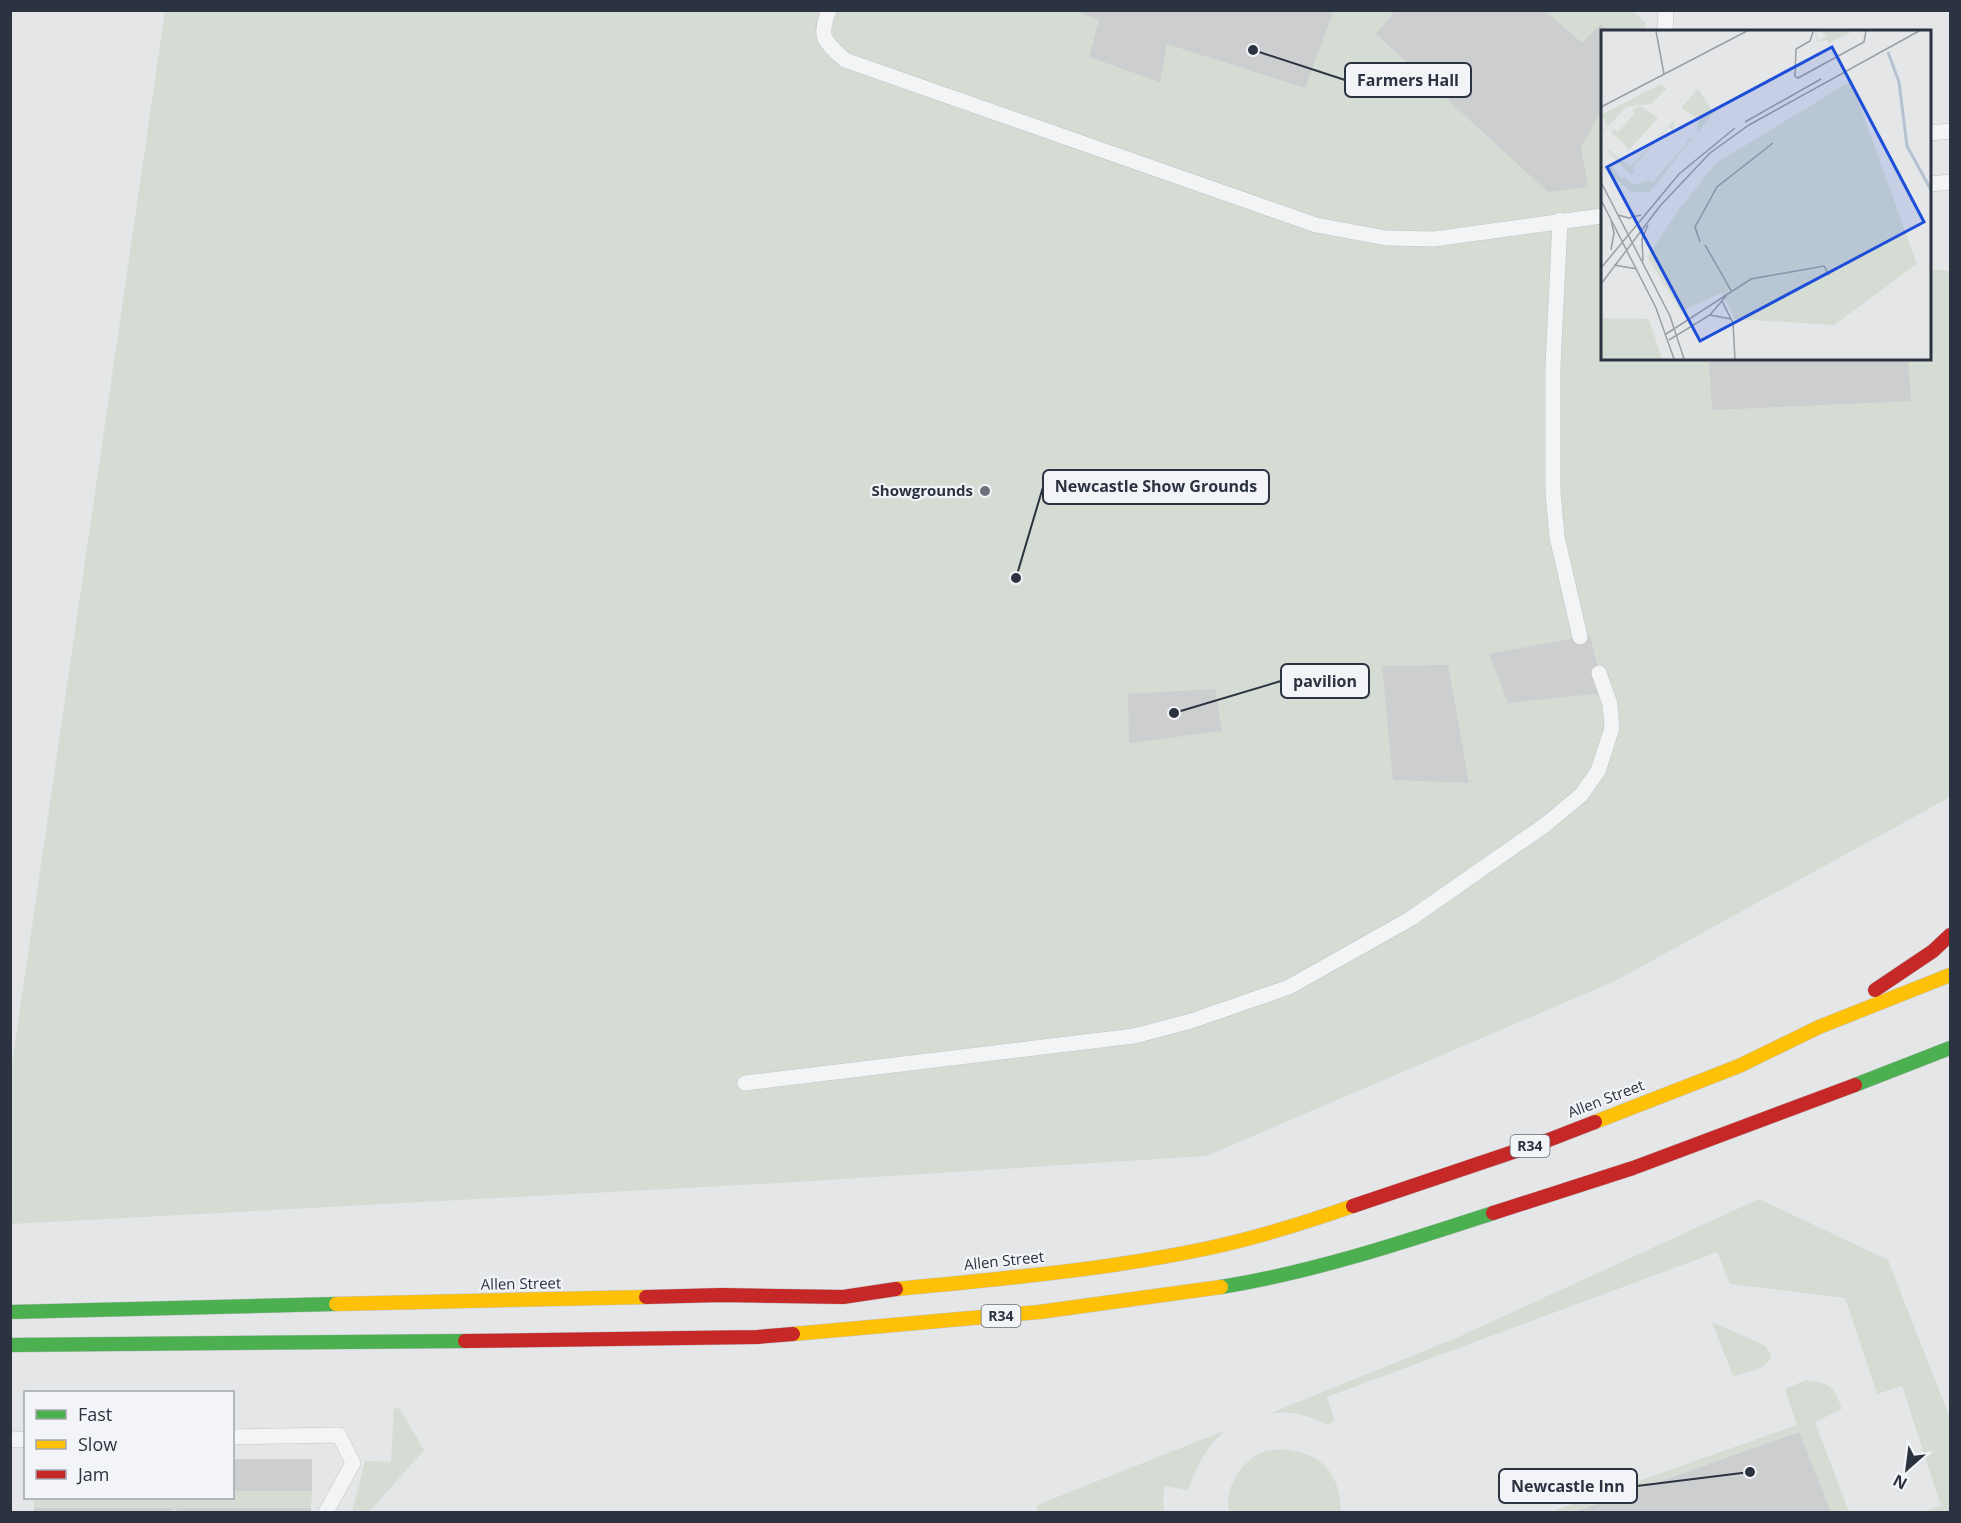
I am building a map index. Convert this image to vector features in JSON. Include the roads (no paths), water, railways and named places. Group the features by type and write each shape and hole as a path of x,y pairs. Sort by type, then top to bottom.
{"main road":[{"path":"1819,1027 1934,951 1950,935"},
{"name":"Allen Street","path":"10,1312 710,1296 843,1297 895,1288 1106,1266 1210,1248 1318,1218 1546,1140 1739,1066 1819,1027 1950,975"},
{"name":"R34","path":"10,1345 757,1337 1039,1312 1149,1298 1256,1281 1363,1254 1442,1230 1633,1167 1950,1048"},
{"path":"1879,1076 1924,1074"}],"lane":[{"path":"829,10 822,28 827,45 845,60 1316,225 1386,238 1434,239 1601,216"},
{"path":"1665,30 1666,10"},
{"path":"1931,133 1950,132"},
{"path":"1931,184 1950,182"},
{"path":"1560,220 1553,367 1553,492 1557,537 1580,637"},
{"path":"745,1083 1134,1036 1191,1021 1289,987 1410,919 1545,825 1581,795 1598,771 1612,728 1610,704 1599,673"},
{"path":"234,1437 339,1435 353,1463 326,1512"}],"place":[{"name":"Farmers Hall","path":"1253,50"},
{"name":"Showgrounds","path":"985,491"},
{"name":"Newcastle Show Grounds","path":"1016,578"},
{"name":"pavilion","path":"1174,713"},
{"name":"Newcastle Inn","path":"1750,1472"}]}
